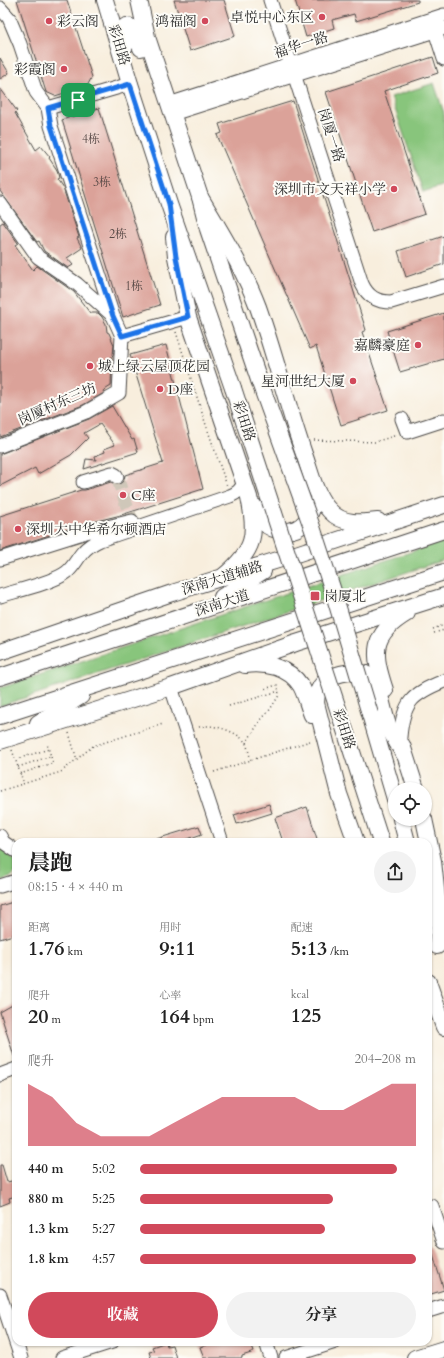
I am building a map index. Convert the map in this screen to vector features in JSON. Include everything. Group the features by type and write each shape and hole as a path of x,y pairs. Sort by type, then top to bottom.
{"main road":[{"name":"彩田路","path":"105,0 130,84 169,204 233,388 381,838"},
{"path":"127,0 147,36"},
{"name":"彩田路","path":"139,0 147,36 200,197 208,229 259,380 314,534 390,782"},
{"path":"124,60 126,52 122,35 123,30 126,26 131,26 137,34 152,73 163,87"},
{"path":"200,197 230,246 255,300 314,484 324,504 330,511 342,520 361,523 406,517"},
{"path":"169,204 176,257 181,319 247,490 264,523 274,530 284,532 295,529 304,524 313,506 314,484"},
{"path":"221,578 244,555 253,537 253,517 247,490"},
{"name":"深南大道辅路","path":"0,653 221,578 444,505"},
{"name":"深南大道","path":"0,677 194,613 441,528"},
{"path":"194,613 229,593 281,559"},
{"path":"0,716 444,572"},
{"path":"24,734 171,687 296,643 444,596"},
{"path":"414,782 376,658 377,648 384,632 390,624 427,601"},
{"path":"219,645 272,640 296,643"},
{"path":"0,653 49,647 97,645"},
{"path":"214,671 253,664 268,664 285,670 301,686 330,756"},
{"path":"355,838 339,794 316,703 318,693 325,682 346,673 355,672 364,673 370,677 374,682 390,731 404,754"},
{"path":"6,744 24,734 98,684"},
{"path":"403,826 406,838"},
{"path":"426,826 428,838"},
{"path":"432,856 439,916 441,952"},
{"path":"432,926 441,952"},
{"path":"432,1001 444,1026"},
{"path":"415,1358 444,1349"}],"street":[{"name":"岗厦一路","path":"270,0 362,284 367,293 376,300 391,302 444,286"},
{"path":"0,8 9,18 20,44 36,92 48,108 51,126 113,316 122,336 181,319"},
{"name":"福华一路","path":"293,70 444,15"},
{"name":"福华一路","path":"170,109 293,70 439,29"},
{"path":"439,29 444,59"},
{"path":"48,108 130,84"},
{"path":"0,203 38,257 77,284 113,316"},
{"name":"岗厦村东三坊","path":"0,446 86,412 119,393 122,336"},
{"path":"402,418 407,432 444,420"},
{"path":"83,482 112,473 116,474 117,477"},
{"path":"0,596 50,580 66,573 73,566 82,552 100,540 230,496 242,488 247,490"},
{"path":"0,559 86,532 132,521"},
{"path":"400,737 404,714 410,701 423,690 444,681"},
{"path":"171,687 221,838"},
{"path":"0,836 3,842 12,848"},
{"path":"0,886 12,882"},
{"path":"0,1074 12,1070"},
{"path":"432,1206 444,1242"},
{"path":"0,1295 12,1333"},
{"path":"432,1310 444,1306"},
{"path":"16,1346 20,1358"},
{"path":"62,1358 100,1346"},
{"path":"267,1346 271,1358"},
{"path":"286,1358 323,1346"}],"path":[{"path":"181,319 205,422 228,490"},
{"path":"314,440 375,442 407,432"},
{"path":"433,629 444,625"},
{"path":"434,634 444,630"},
{"path":"246,743 278,697 279,691 277,685 264,689"},
{"path":"229,706 279,691"},
{"path":"0,791 61,772 93,746 163,724"},
{"path":"199,727 206,725 237,734 246,743 251,760"},
{"path":"68,730 77,760"},
{"path":"214,772 310,741"},
{"path":"6,744 18,767 24,784"},
{"path":"20,774 53,763 47,744"},
{"path":"20,758 48,749"},
{"path":"18,767 51,756"}],"green space":[{"path":"434,83 444,113 444,185 423,192 391,97"},
{"path":"444,541 444,560 0,706 0,688"},
{"path":"0,847 12,858 12,876 0,881"}],"building":[{"path":"17,0 67,0 92,77 87,86 55,96 46,92"},
{"name":"鸿福阁","path":"174,0 224,0 235,36 190,51"},
{"name":"卓悦中心东区","path":"295,0 418,0 418,2 356,21 354,14 332,20 334,28 306,37"},
{"path":"433,57 438,73 384,91 425,214 372,232 326,92"},
{"path":"0,58 9,73 0,79"},
{"path":"0,88 17,111 15,113 36,150 41,146 50,157 49,158 57,170 59,178 57,179 63,188 79,237 77,238 82,248 67,258 73,265 68,268 44,251 39,241 37,242 0,191"},
{"path":"293,101 366,330 362,332 388,410 341,425 316,346 310,349 217,135 222,133 219,124"},
{"path":"99,108 160,305 123,317 62,120"},
{"path":"3,222 18,243 15,245 33,270 37,266 74,292 90,313 98,313 106,324 107,332 109,333 114,345 111,386 103,391 104,393 83,405 0,437 0,224"},
{"path":"444,236 444,264 406,277 398,251"},
{"name":"嘉麟豪庭","path":"444,313 444,359 400,372 387,331"},
{"path":"166,345 203,489 121,515 84,524 0,551 0,516 111,482 116,485 120,484 124,481 125,475 163,463 130,355"},
{"path":"112,406 132,440 134,439 138,452 84,469 86,459 96,460 95,456 105,452 104,449 115,445 100,424 84,433 88,438 71,455 38,474 35,468 0,486 0,454 89,419"},
{"path":"269,804 272,813 237,824 234,815"},
{"path":"307,807 317,838 282,838 275,818"},
{"path":"199,826 202,834 190,838 160,838"},
{"path":"12,902 12,935 0,939 0,906"},
{"path":"12,1005 12,1050 0,1012"},
{"path":"0,1165 2,1165 7,1182 12,1181 12,1197 9,1198 10,1202 0,1206"},
{"path":"432,1252 444,1290 432,1294"},
{"path":"172,1346 176,1358 151,1358 149,1352 154,1351 152,1347"},
{"path":"252,1346 254,1352 242,1356 242,1358 204,1358 200,1347"}],"tunnel":[{"path":"117,477 132,521"}],"place":[{"name":"卓悦中心东区","path":"322,17"},
{"name":"彩云阁","path":"49,21"},
{"name":"鸿福阁","path":"205,21"},
{"name":"彩霞阁","path":"64,69"},
{"name":"深圳市文天祥小学","path":"394,189"},
{"name":"嘉麟豪庭","path":"418,345"},
{"name":"城上绿云屋顶花园","path":"90,366"},
{"name":"星河世纪大厦","path":"353,381"},
{"name":"D座","path":"160,389"},
{"name":"C座","path":"123,495"},
{"name":"深圳大中华希尔顿酒店","path":"18,529"},
{"name":"岗厦北","path":"315,596"}],"route":[{"path":"130,84 169,204 176,257 188,317 122,336 113,316 51,126 48,108 78,100 130,84"}]}
